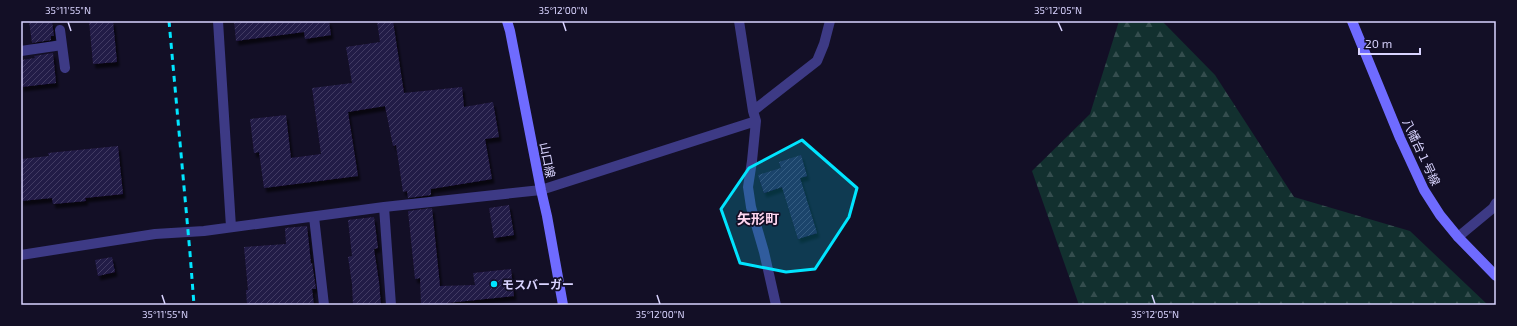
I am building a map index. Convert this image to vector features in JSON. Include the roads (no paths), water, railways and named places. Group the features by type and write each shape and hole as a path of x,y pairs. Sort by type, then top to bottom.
{"street":[{"path":"218,21 231,227"},
{"name":"山口線","path":"507,21 540,190 547,216 563,305"},
{"path":"739,21 753,111 756,121 748,187 751,207 764,252 776,305"},
{"path":"753,111 817,61 824,44 830,21"},
{"name":"八幡台１号線","path":"1352,21 1400,138 1424,190 1458,238 1496,276"},
{"path":"60,30 66,68"},
{"path":"21,51 62,44"},
{"path":"21,255 155,234 231,227 384,207 540,190 756,121"},
{"path":"1458,238 1496,203"},
{"path":"384,207 391,305"},
{"path":"314,217 324,305"}],"railway":[{"path":"169,21 194,305"}],"place":[{"name":"モスバーガー","path":"494,284"}],"district":[{"name":"矢形町","path":"758,218"}]}
